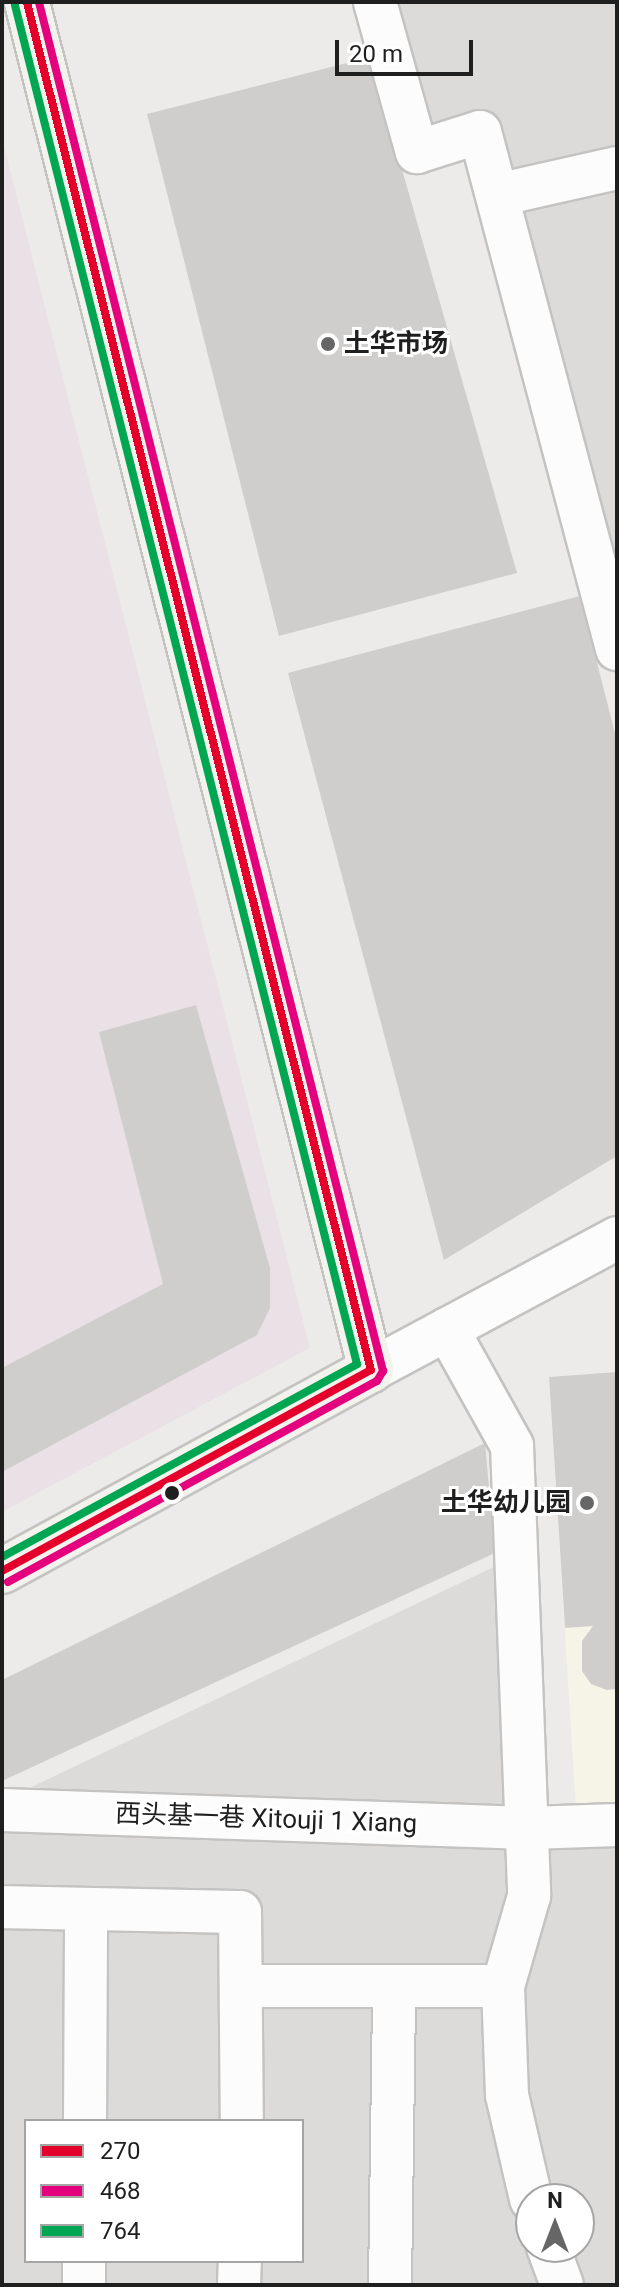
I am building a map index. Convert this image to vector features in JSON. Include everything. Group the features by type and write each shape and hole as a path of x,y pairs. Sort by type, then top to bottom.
{"street":[{"path":"27,2 371,1370"},
{"path":"375,2 417,152 480,132 617,649"},
{"path":"497,195 617,168"},
{"path":"2,1571 617,1238"},
{"path":"447,1329 512,1446 529,1828 529,1896 503,1986 507,2095 527,2183"},
{"name":"西头基一巷 Xitouji 1 Xiang","path":"2,1810 529,1828 617,1825"},
{"path":"2,1907 240,1912 242,2119"},
{"path":"85,2119 86,1910"},
{"path":"243,1986 503,1986"},
{"path":"390,2285 394,1986"},
{"path":"84,2263 84,2285"},
{"path":"239,2285 240,2263"},
{"path":"554,2263 562,2285"}],"shaded area":[{"path":"375,2 617,2 617,649 480,132 417,152"},
{"path":"2,138 310,1348 2,1512"},
{"name":"土华幼儿园","path":"617,1372 617,1809 576,1810 549,1377"},
{"path":"517,1556 529,1828 617,1835 617,2285 2,2285 2,1801"}],"building":[{"name":"土华市场","path":"370,57 517,573 279,636 147,114"},
{"path":"580,596 617,741 617,1156 444,1260 288,673"},
{"path":"196,1005 270,1268 270,1308 257,1335 2,1472 2,1368 163,1284 99,1032"},
{"name":"土华幼儿园","path":"617,1372 617,1689 607,1690 591,1684 582,1671 582,1641 593,1626 565,1628 549,1377"},
{"path":"485,1443 495,1553 2,1781 2,1680"}],"transit line":[{"name":"270","path":"2,1571 371,1370 27,2"},
{"name":"468","path":"8,1582 377,1381 383,1371 39,2"},
{"name":"764","path":"2,1557 357,1364 15,5"}],"place":[{"name":"土华市场","path":"328,344"},
{"name":"土华幼儿园","path":"587,1503"}]}
